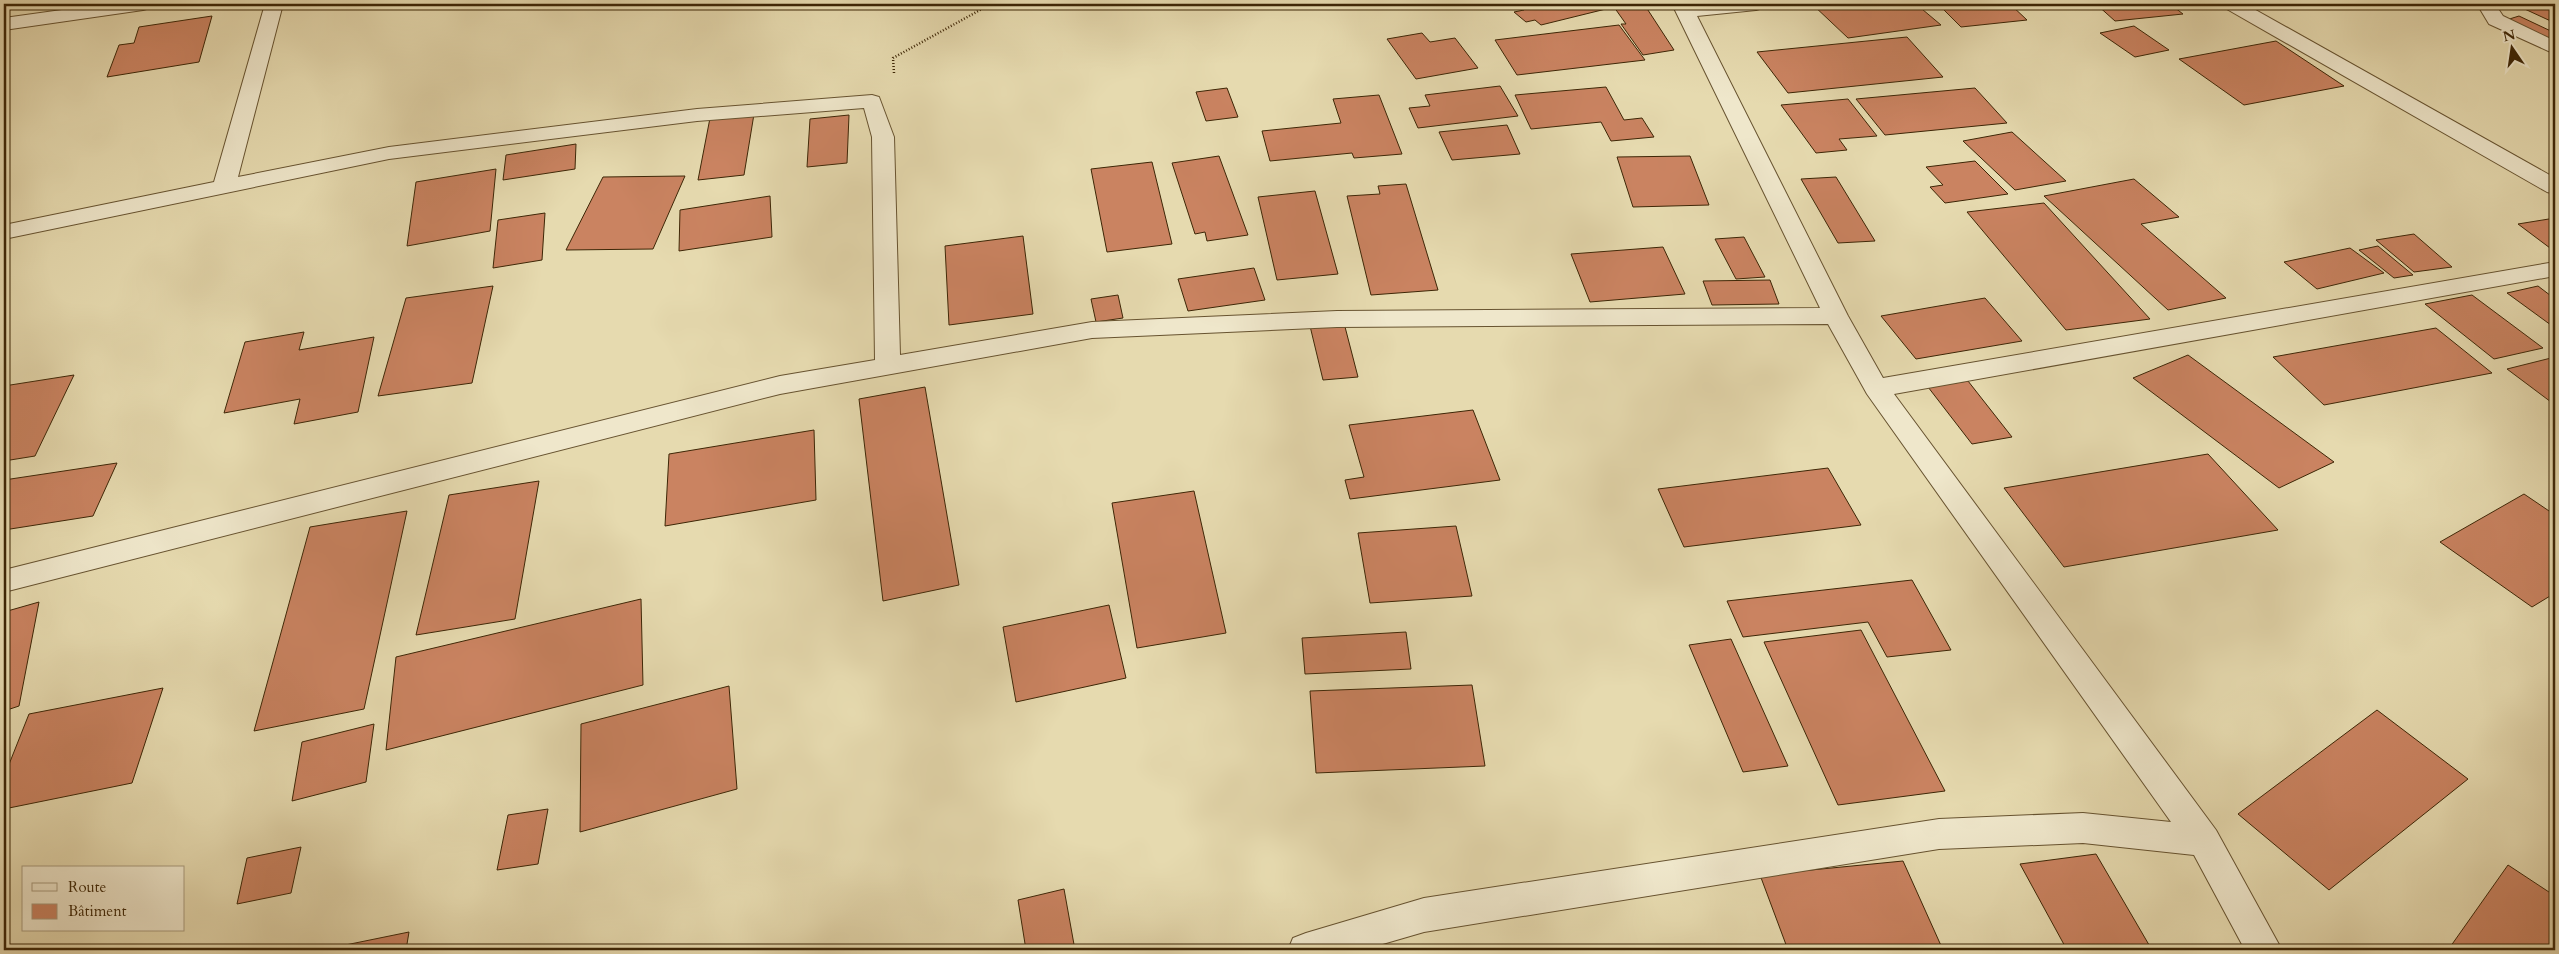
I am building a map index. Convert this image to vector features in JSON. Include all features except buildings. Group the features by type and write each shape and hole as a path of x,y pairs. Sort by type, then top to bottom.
{"street":[{"path":"4,24 143,4"},
{"path":"224,187 274,4"},
{"path":"1756,4 1682,8 1836,316 1876,388 2204,841 2264,950"},
{"path":"2232,4 2555,187"},
{"path":"2486,4 2496,20 2555,48"},
{"path":"4,232 389,153 697,115 872,101 883,137 888,365"},
{"path":"1876,388 2555,269"},
{"path":"4,581 780,385 1092,330 1337,319 1836,316"},
{"path":"1306,950 1424,915 1939,834 2083,828 2204,841"}],"path":[{"path":"872,101 894,78 893,58 991,4"}]}
